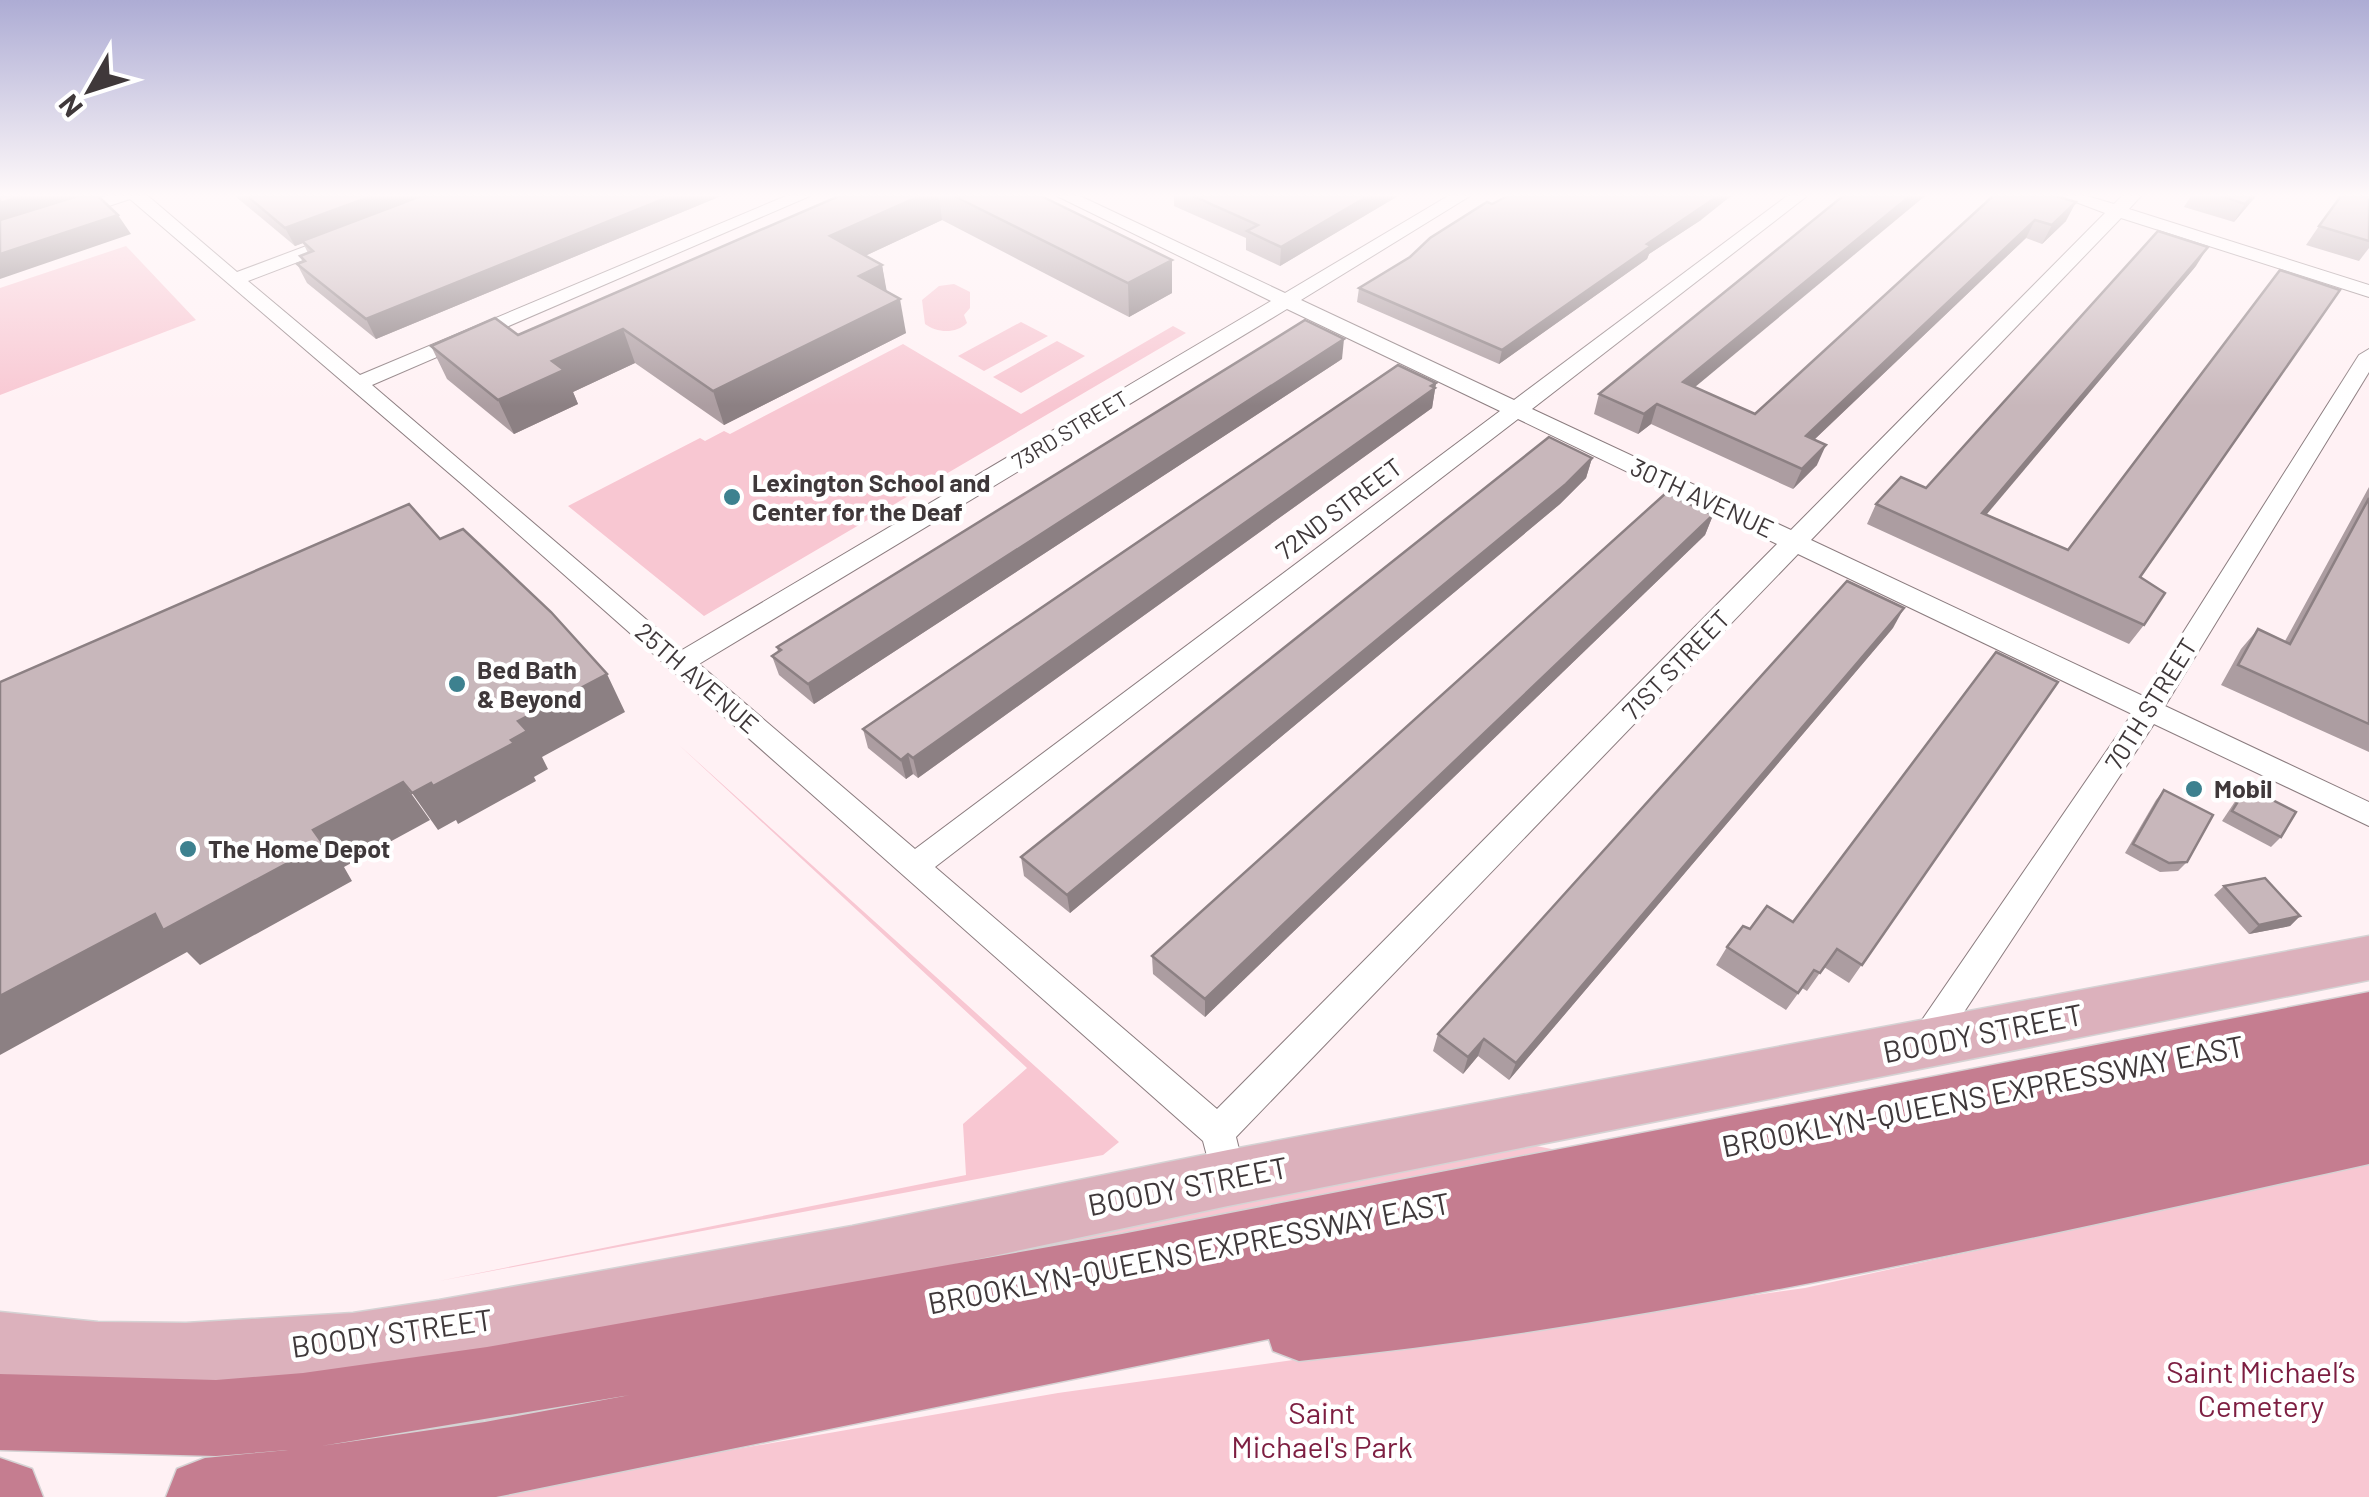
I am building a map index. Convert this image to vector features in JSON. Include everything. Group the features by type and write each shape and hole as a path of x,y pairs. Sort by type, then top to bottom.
{"highway":[{"name":"BROOKLYN-QUEENS EXPRESSWAY EAST","path":"0,1412 216,1418 303,1411 487,1384 1122,1270 2369,1020"},
{"name":"BROOKLYN-QUEENS EXPRESSWAY EAST","path":"205,1497 274,1492 454,1465 1074,1344 2369,1073"},
{"path":"1074,1344 1380,1318 1618,1282 1879,1236 2369,1132"}],"main road":[{"name":"BOODY STREET","path":"0,1343 98,1353 186,1354 354,1344 852,1256 1224,1155 1923,1046 2369,958"}],"street":[{"name":"25TH AVENUE","path":"219,266 914,866 1224,1155"},
{"path":"235,279 270,266"},
{"path":"356,384 636,266"},
{"name":"30TH AVENUE","path":"1219,266 1286,301 2369,815"},
{"name":"73RD STREET","path":"680,663 1345,266"},
{"name":"72ND STREET","path":"914,866 1706,266"},
{"name":"71ST STREET","path":"1224,1155 1796,543 2064,266"},
{"path":"2296,266 2369,292"},
{"name":"70TH STREET","path":"1923,1046 2148,711 2369,355"},
{"name":"30TH AVENUE","path":"2338,800 2369,826"}],"green space":[{"path":"66,266 145,266 196,320 0,395 0,288"},
{"path":"954,284 970,292 970,308 964,315 967,323 946,331 925,324 922,300 939,286"},
{"path":"1021,322 1048,336 984,371 958,356"},
{"path":"1173,326 1186,333 704,616 568,506 700,438 705,441 724,431 730,434 903,344 1021,414"},
{"path":"1057,341 1085,356 1021,393 993,377"},
{"path":"679,745 1119,1142 1103,1155 439,1281 966,1175 963,1124 1027,1068"},
{"path":"1536,1146 1557,1150 1379,1189 517,1355 1295,1187"},
{"path":"2369,1164 2369,1497 462,1497 1058,1393 1805,1288"}],"building":[{"path":"299,266 498,266 366,319"},
{"path":"678,266 880,266 859,276 900,299 713,391 623,329 552,361 564,370 498,400 431,346 495,318 518,335"},
{"path":"1094,266 1161,266 1128,283"},
{"path":"1395,266 1623,266 1502,350 1359,288"},
{"path":"1757,266 1825,266 1683,382 1755,414 1917,266 1986,266 1806,436 1826,445 1802,469 1657,404 1644,414 1599,394"},
{"path":"2127,266 2192,266 1982,513 2068,550 2280,270 2340,290 2140,577 2165,593 2144,625 1876,504 1901,477 1926,488"},
{"path":"1305,320 1344,339 808,684 772,656 781,650 777,647"},
{"path":"1398,365 1436,383 1431,386 1435,388 913,758 908,754 901,760 863,729"},
{"path":"1549,437 1592,458 1566,484 1067,895 1021,857"},
{"path":"1666,493 1713,515 1205,999 1152,956"},
{"path":"2369,498 2369,724 2238,665 2258,629 2290,644"},
{"path":"409,504 440,539 463,529 551,612 607,674 518,721 527,731 511,740 514,743 433,786 431,783 412,793 403,782 313,830 323,844 163,930 155,914 0,996 0,682"},
{"path":"1847,581 1904,608 1516,1063 1484,1039 1468,1057 1438,1034"},
{"path":"1996,652 2058,682 1862,965 1837,949 1820,973 1814,970 1798,993 1727,947 1743,926 1750,929 1767,906 1793,922"},
{"path":"2247,787 2296,812 2281,837 2232,811"},
{"path":"2164,790 2213,815 2187,862 2169,863 2133,844"},
{"path":"2265,878 2300,916 2259,925 2224,886"}],"place":[{"name":"Lexington School and Center for the Deaf","path":"732,497"},
{"name":"Bed Bath & Beyond","path":"457,684"},
{"name":"Mobil","path":"2194,789"},
{"name":"The Home Depot","path":"188,849"}],"park label":[{"name":"Saint Michael’s Cemetery","path":"2261,1390"},
{"name":"Saint Michael's Park","path":"1322,1431"}]}
